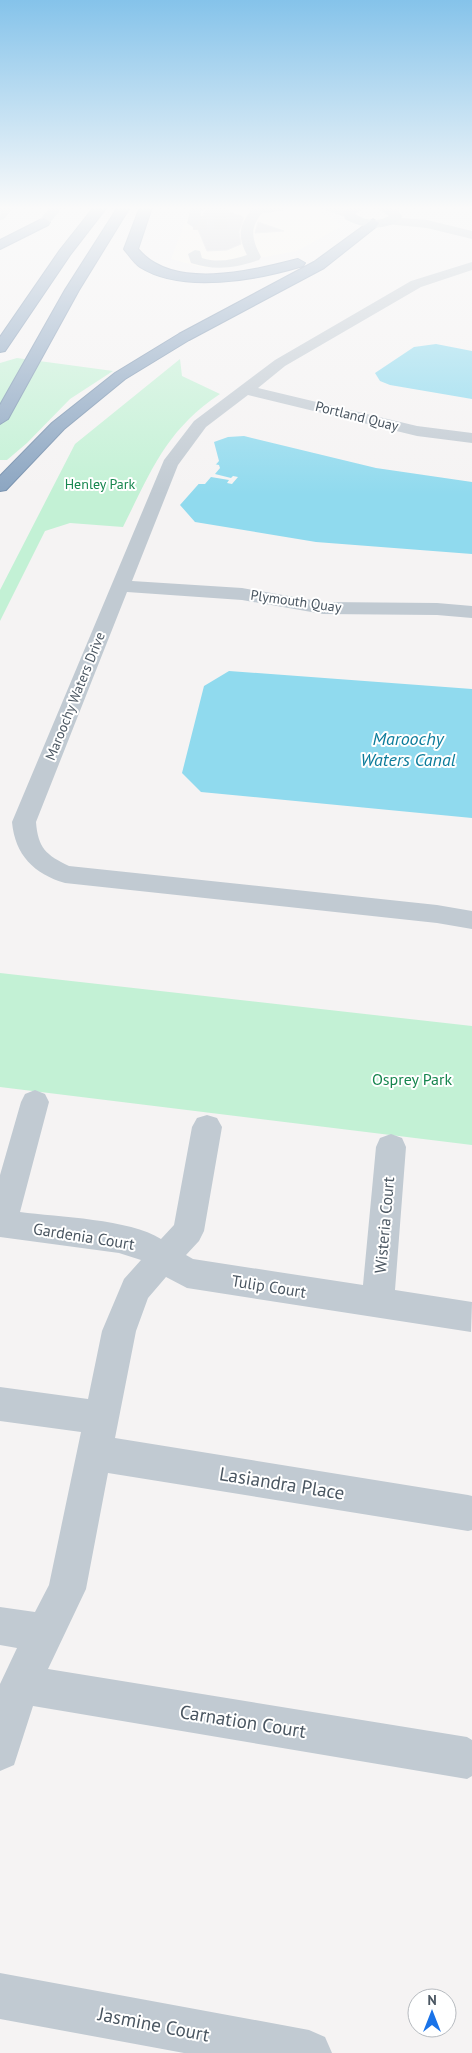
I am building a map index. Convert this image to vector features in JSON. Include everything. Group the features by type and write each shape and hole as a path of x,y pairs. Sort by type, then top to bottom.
{"highway":[{"path":"0,348 31,303"},
{"path":"0,419 65,303"},
{"path":"0,486 58,426 120,376 184,337 248,303"}],"street":[{"name":"Maroochy Waters Drive","path":"382,303 301,349 244,389 193,431 170,464 24,822 25,838 31,852 46,866 65,874 437,914 472,920"},
{"name":"Portland Quay","path":"244,389 417,431 472,438"},
{"name":"Plymouth Quay","path":"121,586 242,594 323,608 436,608 472,612"},
{"path":"1,1223 36,1102"},
{"path":"0,1752 20,1684 67,1589 96,1453 119,1331 135,1289 188,1232 207,1127"},
{"name":"Wisteria Court","path":"378,1303 390,1146"},
{"name":"Gardenia Court","path":"1,1223 144,1245 165,1257"},
{"name":"Tulip Court","path":"165,1257 187,1273 471,1317"},
{"path":"0,1404 102,1418"},
{"name":"Lasiandra Place","path":"96,1453 468,1513"},
{"path":"0,1626 46,1634"},
{"name":"Carnation Court","path":"20,1684 466,1758"},
{"name":"Jasmine Court","path":"0,1996 309,2053"}],"green space":[{"path":"17,358 113,371 70,399 27,443 7,460 0,460 0,363"},
{"name":"Henley Park","path":"180,359 182,376 220,394 201,408 173,437 152,470 123,527 70,523 45,531 0,621 0,590 75,444"},
{"name":"Osprey Park","path":"0,973 472,1026 472,1145 0,1087"}],"water":[{"path":"436,344 472,351 472,399 390,385 380,381 375,373 414,347"},
{"path":"244,436 376,468 472,482 472,554 316,542 195,522 180,505 219,461 214,442 228,437"},
{"name":"Maroochy Waters Canal","path":"229,671 472,689 472,818 201,792 182,773 204,686"}],"pier":[{"path":"214,464 219,465 220,468 215,474 231,478 233,476 238,477 232,484 227,483 229,480 211,477 205,484 195,484"}]}
